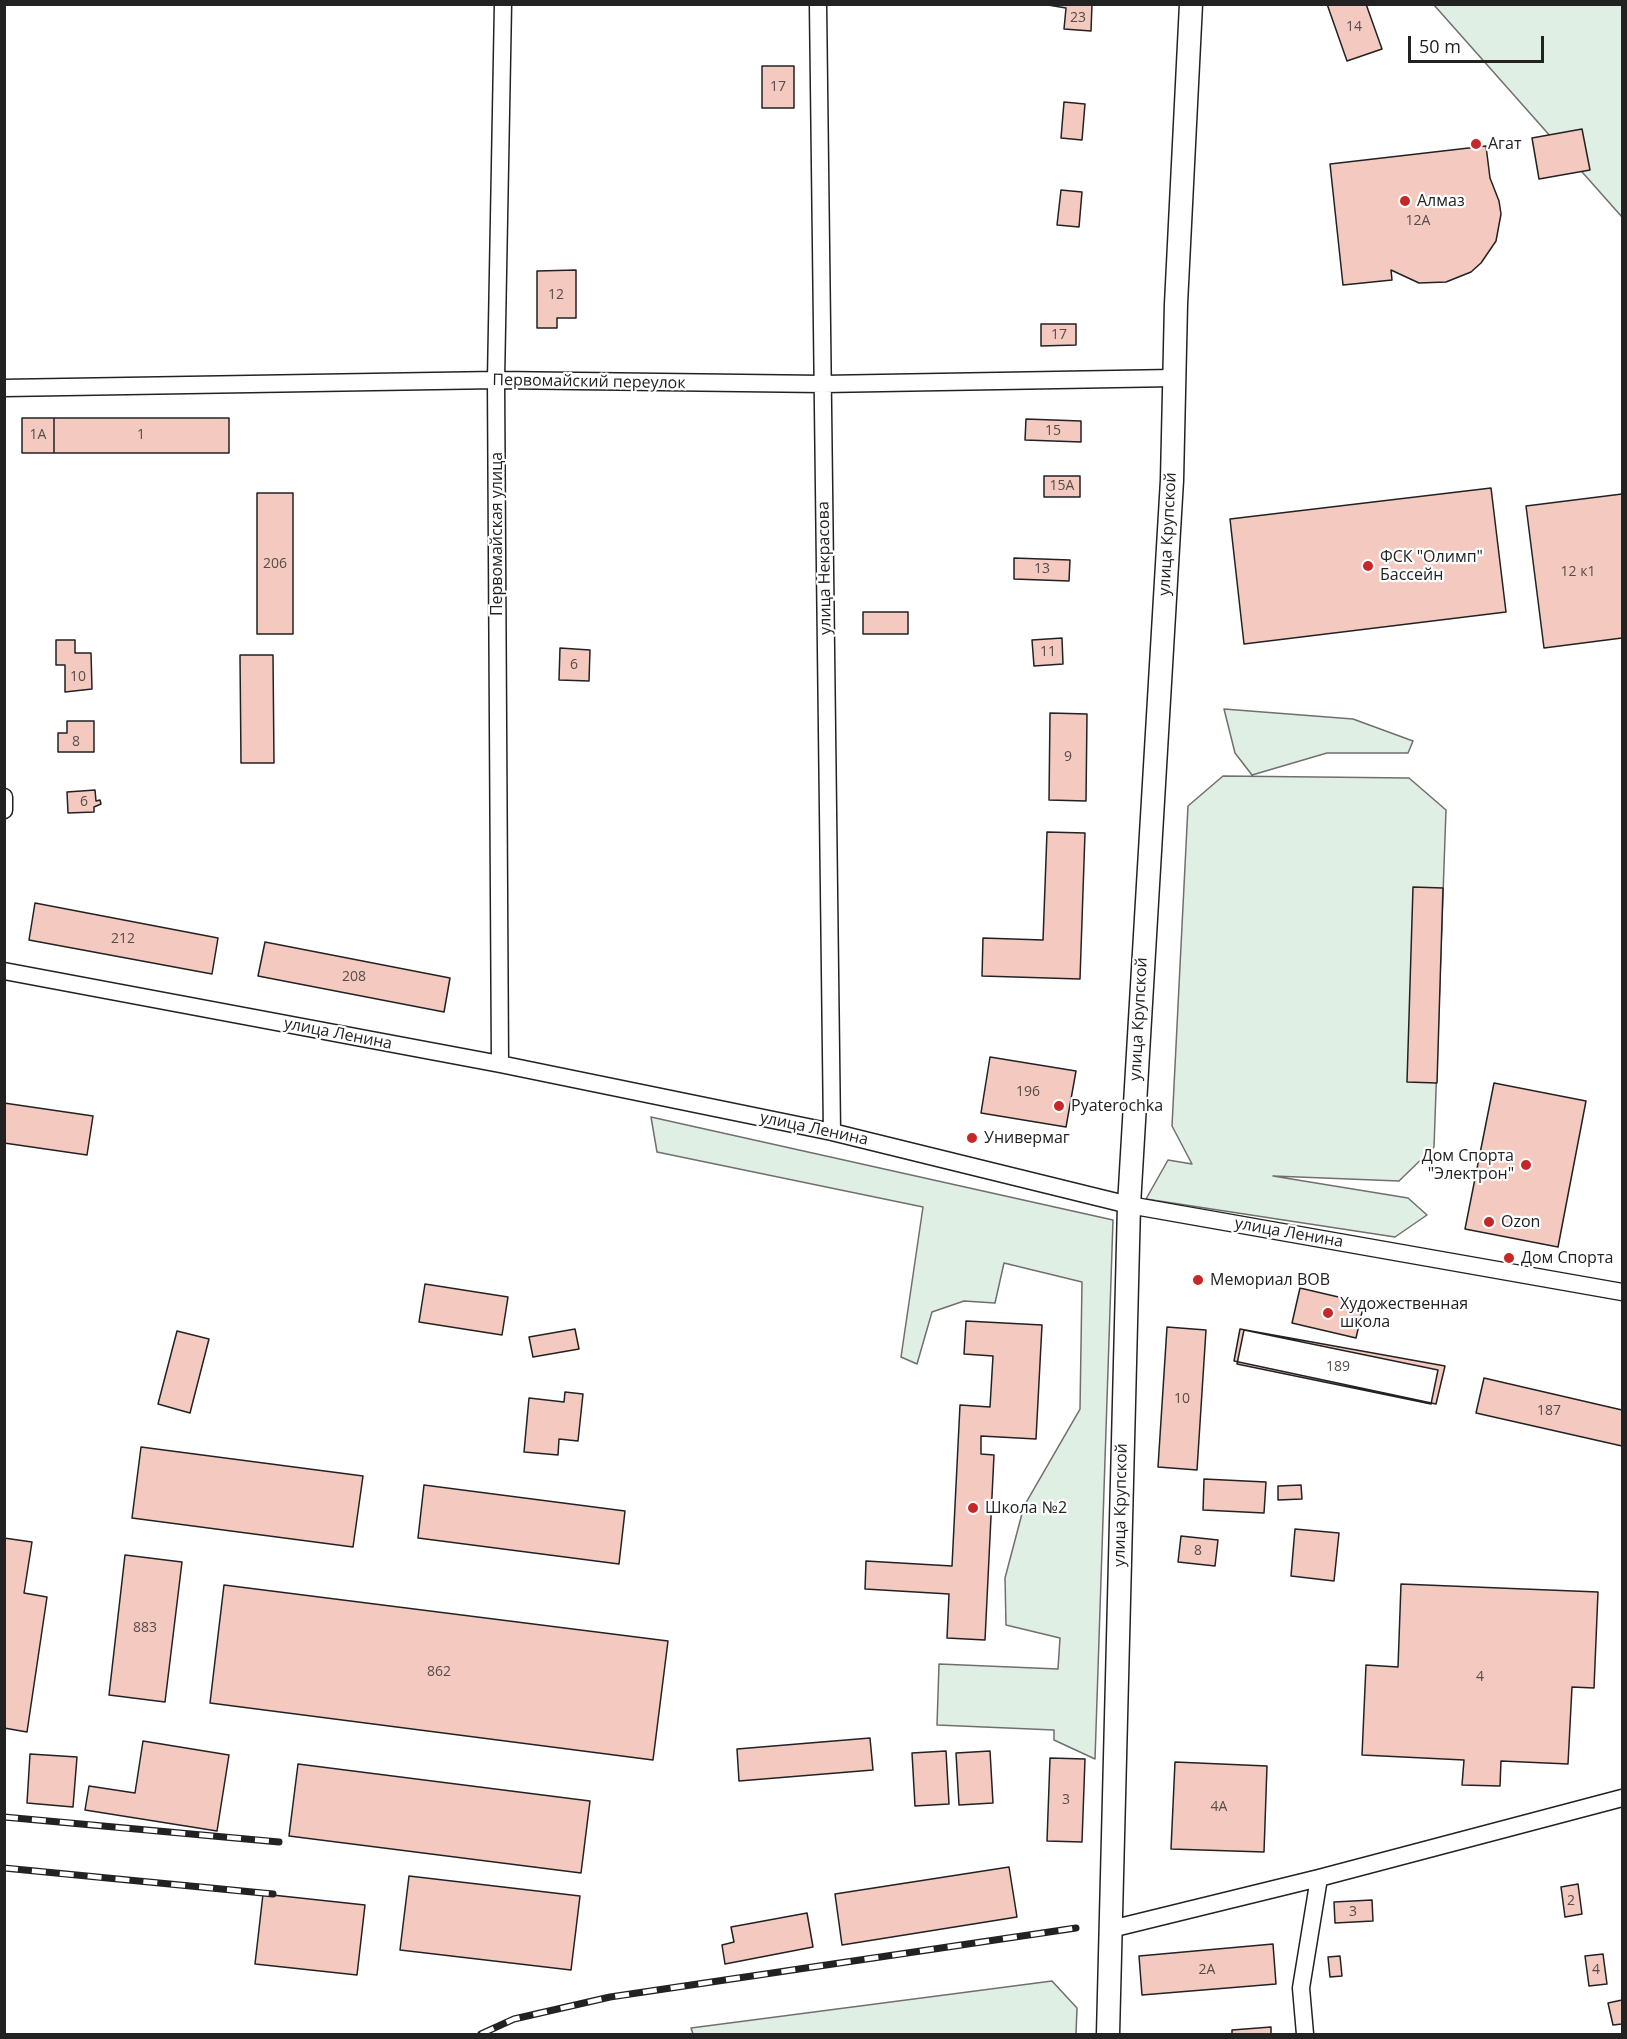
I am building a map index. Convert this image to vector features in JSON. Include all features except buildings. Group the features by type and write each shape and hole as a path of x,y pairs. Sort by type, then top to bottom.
{"street":[{"name":"Первомайская улица","path":"500,1064 496,380 503,4"},
{"name":"улица Некрасова","path":"818,4 832,1132"},
{"name":"улица Крупской","path":"1108,2034 1129,1205 1172,480 1174,378 1191,4"},
{"name":"Первомайский переулок","path":"4,388 496,380 823,384 1174,378"},
{"path":"4,797 4,810"},
{"name":"улица Ленина","path":"4,971 500,1064 832,1132 1129,1205 1623,1292"},
{"path":"1111,1929 1319,1878 1623,1798"},
{"path":"1305,2034 1301,1988 1319,1878"}],"green space":[{"path":"1434,5 1622,5 1622,217"},
{"path":"1224,709 1353,719 1413,741 1408,753 1327,753 1252,775 1235,753"},
{"path":"1223,776 1409,778 1446,810 1434,1147 1399,1181 1273,1176 1408,1198 1427,1215 1395,1237 1146,1199 1168,1160 1192,1164 1172,1126 1188,806"},
{"path":"651,1117 1113,1220 1095,1759 1054,1740 1054,1730 937,1725 939,1664 1058,1669 1060,1638 1006,1625 1005,1578 1024,1506 1080,1409 1082,1282 1004,1263 995,1303 964,1301 932,1312 917,1364 901,1357 923,1207 657,1152"},
{"path":"1052,1981 1077,2008 1076,2034 693,2034 691,2028"}],"railway":[{"path":"4,1817 279,1842"},
{"path":"4,1868 273,1894"},
{"path":"481,2034 514,2019 610,1997 1076,1928"}],"place":[{"name":"Агат","path":"1476,144"},
{"name":"Алмаз","path":"1405,201"},
{"name":"ФСК \"Олимп\" Бассейн","path":"1368,566"},
{"name":"Pyaterochka","path":"1059,1106"},
{"name":"Универмаг","path":"972,1138"},
{"name":"Дом Спорта \"Электрон\"","path":"1526,1165"},
{"name":"Ozon","path":"1489,1222"},
{"name":"Дом Спорта","path":"1509,1258"},
{"name":"Мемориал ВОВ","path":"1198,1280"},
{"name":"Художественная школа","path":"1328,1313"},
{"name":"Школа №2","path":"973,1508"}]}
